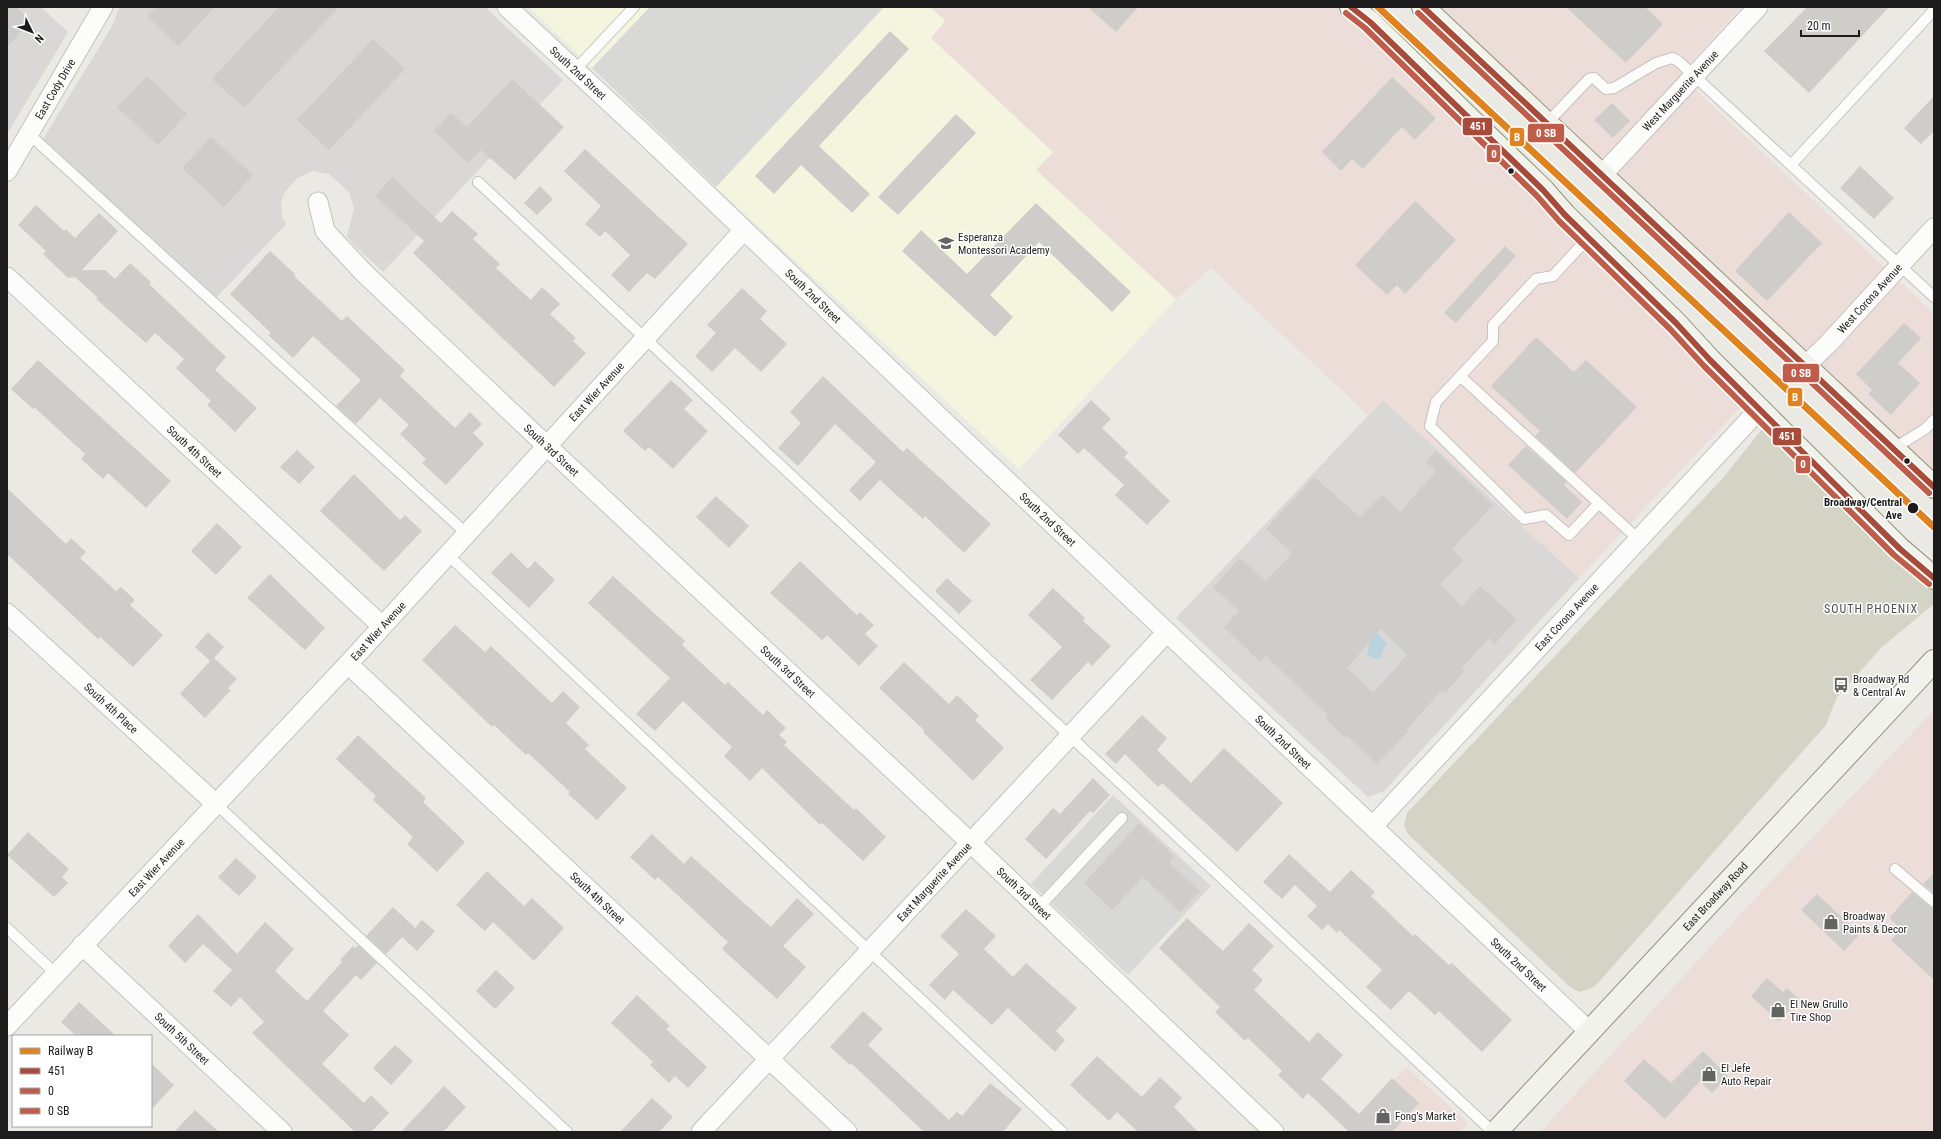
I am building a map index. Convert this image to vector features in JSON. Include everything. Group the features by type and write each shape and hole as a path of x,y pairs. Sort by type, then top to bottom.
{"main road":[{"path":"1423,7 1602,174 1804,367 1934,487"},
{"path":"1355,8 1543,190 1676,323 1710,360 1900,549 1934,578"},
{"name":"East Broadway Road","path":"1496,1132 1934,661"}],"street":[{"name":"East Cody Drive","path":"7,171 30,135 103,7"},
{"name":"South 2nd Street","path":"507,7 1590,1032"},
{"name":"West Marguerite Avenue","path":"1602,174 1758,7"},
{"name":"South 3rd Street","path":"318,202 325,231 347,254 547,447 1039,907 1274,1132"},
{"name":"West Corona Avenue","path":"1804,367 1829,343 1934,228"},
{"name":"East Wier Avenue","path":"7,1026 348,664 744,230"},
{"name":"South 4th Street","path":"7,277 382,626"},
{"name":"East Corona Avenue","path":"1373,826 1752,416 1761,410"},
{"name":"South 4th Place","path":"7,613 216,804"},
{"name":"East Marguerite Avenue","path":"701,1132 1072,736 1167,632"},
{"name":"South 4th Street","path":"348,664 770,1058 847,1132"},
{"name":"South 5th Street","path":"82,945 282,1132"}],"lane":[{"path":"575,70 634,7"},
{"path":"1790,166 1934,10"},
{"path":"1547,123 1591,78 1594,78 1606,90 1614,88 1656,63 1672,58 1677,60 1790,166 1934,297"},
{"path":"30,135 467,534"},
{"path":"478,182 1072,736 1493,1132"},
{"path":"1589,237 1553,276 1536,279 1493,325 1493,340 1436,402 1430,426 1524,519 1546,515 1569,535 1599,503"},
{"path":"1460,376 1638,539"},
{"path":"1893,449 1925,429 1934,420"},
{"path":"448,555 1062,1132"},
{"path":"216,804 567,1132"},
{"path":"1039,907 1122,818"},
{"path":"1895,869 1934,902"},
{"path":"7,928 56,974"}],"shaded area":[{"path":"7,7 41,7 68,32 7,134"},
{"path":"120,7 485,7 563,80 383,272 354,245 347,236 354,209 349,192 329,174 313,171 297,178 285,192 281,201 282,217 286,224 216,298 43,139 111,28"},
{"path":"529,7 650,7 592,68"},
{"path":"650,7 884,7 716,187 592,68"},
{"name":"Esperanza Montessori Academy","path":"884,7 930,7 945,21 931,38 1053,152 1036,170 1176,299 1019,469 716,187"},
{"path":"930,7 1338,7 1741,385 1746,401 1579,578 1383,400 1369,416 1211,268 1176,299 1036,170 1053,152 930,38 945,21"},
{"path":"1440,7 1741,7 1680,75 1934,314 1934,470 1775,323"},
{"path":"1383,400 1579,578 1384,791 1368,797 1176,618"},
{"path":"1785,426 1934,564 1934,604 1882,647 1837,697 1826,725 1598,983 1592,988 1579,992 1568,985 1408,834 1404,825 1407,813 1723,478 1763,428"},
{"path":"1934,710 1934,1132 1540,1132 1761,892"},
{"path":"1113,795 1211,886 1128,975 1031,884"},
{"path":"1406,1067 1468,1123 1459,1132 1345,1132"}],"water":[{"path":"1375,633 1380,635 1387,644 1381,657 1377,659 1367,654 1370,640"}],"building":[{"path":"7,7 16,7 31,21 7,47"},
{"path":"156,7 215,7 178,46 147,16"},
{"path":"279,7 339,7 244,108 212,79"},
{"path":"1088,7 1138,7 1116,32"},
{"path":"1566,7 1645,7 1663,24 1626,63"},
{"path":"1807,7 1889,7 1809,93 1764,51"},
{"path":"890,31 909,49 819,146 870,194 852,213 801,165 774,194 755,176"},
{"path":"373,39 405,69 329,150 297,120"},
{"path":"147,76 187,114 158,145 117,107"},
{"path":"1392,77 1436,118 1415,140 1402,127 1363,169 1352,159 1341,171 1322,152"},
{"path":"512,79 564,127 515,180 481,150 468,163 434,131 451,113 467,127"},
{"path":"1934,96 1934,131 1921,144 1904,128"},
{"path":"1612,103 1630,121 1613,138 1594,120"},
{"path":"956,114 976,133 898,215 878,197"},
{"path":"211,137 253,175 224,207 182,168"},
{"path":"585,149 688,244 655,279 647,273 629,292 611,275 630,255 605,231 600,237 585,224 601,206 564,171"},
{"path":"1860,166 1894,198 1874,219 1840,188"},
{"path":"392,177 441,223 452,211 478,234 473,239 500,264 496,268 531,300 542,287 560,304 550,314 576,338 573,341 586,353 554,387 413,253 424,241 375,196"},
{"path":"540,186 553,199 537,215 524,203"},
{"path":"1415,201 1456,240 1405,294 1397,285 1387,295 1355,265"},
{"path":"1036,203 1131,292 1112,312 1039,242 990,295 1013,317 995,337 902,251 921,230 967,274"},
{"path":"36,205 64,231 66,229 75,238 99,213 118,231 82,270 105,270 115,279 130,263 151,282 149,284 226,357 215,370 257,408 235,432 207,405 211,401 176,368 184,359 155,333 146,343 96,299 98,298 75,277 68,278 43,254 46,251 18,225"},
{"path":"1789,212 1822,243 1767,301 1735,271"},
{"path":"1505,246 1516,256 1456,323 1444,313"},
{"path":"270,251 342,321 347,316 405,370 400,376 455,428 470,412 482,424 473,433 484,444 446,485 422,463 426,459 400,434 409,425 380,398 356,424 336,406 361,380 313,336 293,358 268,335 271,333 230,294"},
{"path":"742,288 767,311 760,319 787,344 761,372 735,348 712,372 695,356 716,333 707,325"},
{"path":"1904,323 1921,338 1898,363 1920,383 1891,415 1868,394 1872,390 1856,374"},
{"path":"1536,337 1574,372 1586,360 1637,407 1575,473 1535,436 1540,431 1491,386"},
{"path":"38,360 171,481 146,508 108,473 103,479 81,459 85,454 34,407 33,409 11,389"},
{"path":"823,376 903,452 907,448 991,524 964,553 925,516 923,519 880,480 860,501 849,490 876,462 835,424 798,466 778,448 801,423 790,412"},
{"path":"671,380 693,400 684,409 708,431 673,469 649,447 645,451 623,431"},
{"path":"1091,400 1111,419 1102,428 1128,453 1124,457 1170,501 1147,525 1115,495 1124,485 1084,448 1078,454 1058,435"},
{"path":"1526,446 1567,482 1564,485 1582,502 1567,519 1508,465"},
{"path":"297,450 315,467 299,484 280,467"},
{"path":"1436,451 1493,505 1452,549 1463,560 1440,585 1462,606 1480,586 1517,619 1495,644 1489,638 1462,668 1465,671 1445,693 1442,690 1407,729 1409,731 1377,764 1347,736 1345,738 1325,718 1328,715 1266,656 1260,662 1224,627 1239,611 1213,587 1240,558 1266,581 1289,557 1292,553 1266,529 1314,477 1360,517 1382,495 1400,512 1436,471 1426,462","holes":["1381,629 1407,655 1373,693 1347,668"]},
{"path":"354,474 400,520 405,515 422,531 384,571 320,511"},
{"path":"7,488 66,544 71,538 86,552 80,558 116,591 121,587 135,600 130,605 163,635 133,667 100,637 98,639 7,554"},
{"path":"716,496 749,526 729,548 696,517"},
{"path":"217,523 242,547 216,575 191,551"},
{"path":"511,552 528,569 535,561 555,580 529,608 491,573"},
{"path":"800,561 857,615 860,612 874,625 865,634 878,646 859,666 827,635 822,640 770,593"},
{"path":"270,574 325,628 305,650 247,598"},
{"path":"613,576 685,641 682,645 725,685 728,682 763,715 767,710 786,728 779,735 787,742 784,745 854,810 856,808 886,837 863,861 822,823 820,825 762,768 750,781 724,756 732,747 683,701 655,731 636,714 670,678 588,603"},
{"path":"947,578 972,601 959,614 935,591"},
{"path":"1053,588 1085,618 1083,621 1111,646 1092,666 1088,662 1052,700 1030,680 1062,647 1028,615"},
{"path":"455,625 485,652 491,646 552,703 563,691 580,707 566,723 589,745 585,749 627,788 597,820 568,794 570,792 528,753 526,755 494,725 492,727 422,660"},
{"path":"208,632 224,647 214,658 237,679 228,688 231,690 205,718 180,694 210,661 195,647"},
{"path":"904,662 949,704 957,695 979,716 975,720 1004,748 973,781 923,732 924,730 879,688"},
{"path":"1142,715 1167,738 1157,750 1191,783 1224,748 1283,803 1237,852 1162,783 1158,787 1125,754 1116,764 1105,754"},
{"path":"358,735 426,798 423,802 465,842 437,872 407,844 413,837 373,800 376,796 336,759"},
{"path":"1093,778 1110,795 1093,813 1090,811 1046,859 1025,839 1053,808 1060,814"},
{"path":"1139,823 1174,856 1169,863 1200,891 1180,912 1143,877 1112,910 1084,883"},
{"path":"28,832 69,869 62,877 68,883 54,897 7,855"},
{"path":"652,834 684,864 691,856 771,927 797,898 814,914 783,946 806,967 777,999 722,949 728,942 658,877 655,880 630,857"},
{"path":"1289,854 1330,892 1351,870 1375,892 1371,896 1413,936 1415,934 1449,965 1452,963 1512,1020 1482,1052 1439,1011 1435,1015 1409,991 1391,1010 1366,987 1382,970 1339,930 1337,933 1328,924 1322,930 1307,916 1317,906 1295,885 1282,899 1263,882"},
{"path":"236,858 257,877 239,896 218,877"},
{"path":"487,871 524,906 532,898 564,928 534,961 493,922 485,931 456,905"},
{"path":"1934,873 1934,893 1923,884"},
{"path":"1912,892 1930,907 1934,908 1934,980 1891,940 1901,929 1889,918"},
{"name":"Broadway Paints & Decor","path":"1817,894 1860,934 1844,951 1801,910"},
{"path":"393,907 415,928 422,920 435,931 417,951 402,937 386,954 366,936"},
{"path":"966,909 996,936 984,949 1013,977 1026,963 1077,1008 1056,1031 1065,1040 1055,1052 1008,1008 992,1025 953,990 945,1000 929,985 959,954 940,936"},
{"path":"198,914 237,954 265,922 294,949 275,971 307,1001 342,962 340,960 353,946 355,948 358,945 377,963 361,980 356,975 323,1011 349,1035 322,1064 364,1103 371,1095 389,1113 371,1132 355,1132 252,1033 264,1022 240,997 231,1007 213,991 232,970 203,944 185,963 168,946"},
{"path":"1187,918 1223,951 1249,923 1274,946 1252,970 1263,980 1254,990 1309,1042 1318,1032 1343,1055 1321,1079 1359,1114 1392,1078 1419,1103 1392,1132 1349,1132 1308,1093 1303,1099 1278,1075 1282,1071 1248,1038 1245,1041 1215,1012 1220,1007 1159,948"},
{"path":"496,970 515,988 495,1009 476,991"},
{"name":"El New Grullo Tire Shop","path":"1767,978 1783,992 1787,988 1799,999 1779,1022 1751,996"},
{"path":"637,995 670,1026 666,1029 707,1067 688,1088 675,1076 669,1083 650,1065 653,1062 611,1023"},
{"path":"79,1002 115,1035 75,1035 61,1022"},
{"path":"863,1011 883,1029 868,1045 949,1120 957,1112 962,1116 990,1083 1022,1109 1003,1132 924,1132 851,1063 850,1065 830,1047"},
{"path":"395,1045 413,1061 391,1085 373,1068"},
{"path":"1703,1051 1728,1076 1712,1093 1700,1081 1665,1119 1624,1081 1644,1059 1671,1083"},
{"path":"1097,1056 1142,1097 1160,1077 1182,1098 1174,1107 1198,1132 1138,1132 1117,1112 1109,1121 1070,1085"},
{"path":"152,1064 174,1085 152,1109"},
{"path":"444,1086 466,1107 443,1132 401,1132"},
{"path":"652,1098 673,1117 659,1132 620,1132"},
{"path":"195,1110 219,1132 174,1132"}],"rail line":[{"name":"B","path":"1378,7 1934,527"}],"transit line":[{"name":"451","path":"1351,7 1370,22 1543,190 1565,215 1676,323 1710,360 1900,549 1934,578"},
{"name":"451","path":"1423,7 1934,487"},
{"name":"0","path":"1346,13 1365,28 1537,196 1559,221 1670,329 1704,366 1894,555 1929,584"},
{"path":"1418,13 1929,493"}],"place":[{"name":"Esperanza Montessori Academy","path":"946,243"},
{"name":"Broadway/Central Ave","path":"1913,508"},
{"name":"Broadway Rd & Central Av","path":"1841,685"},
{"name":"Broadway Paints & Decor","path":"1831,922"},
{"name":"El New Grullo Tire Shop","path":"1778,1010"},
{"name":"El Jefe Auto Repair","path":"1709,1074"},
{"name":"Fong's Market","path":"1383,1116"}],"district":[{"name":"SOUTH PHOENIX","path":"1871,609"}]}
